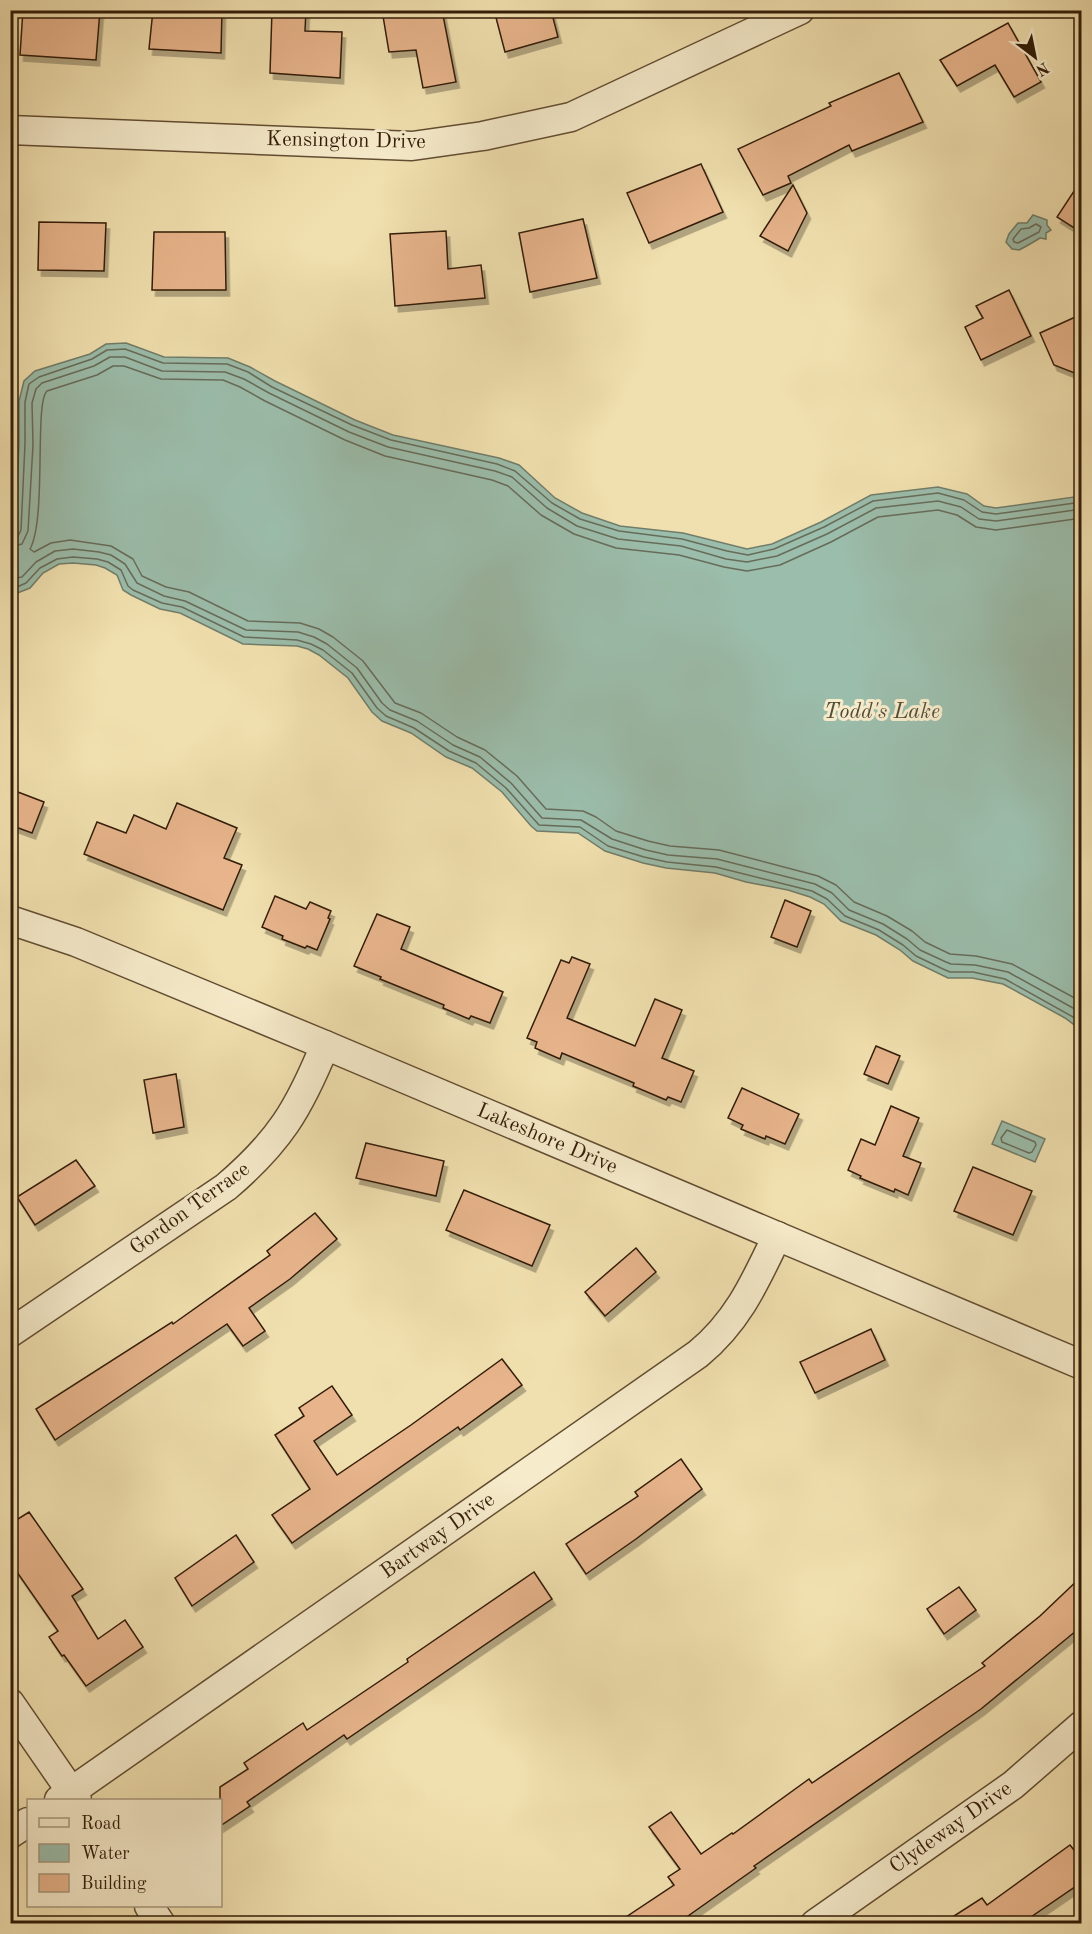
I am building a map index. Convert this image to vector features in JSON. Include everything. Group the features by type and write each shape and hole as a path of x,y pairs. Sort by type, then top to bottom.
{"street":[{"name":"Kensington Drive","path":"10,130 412,146 483,136 571,117 800,10"},
{"name":"Lakeshore Drive","path":"10,920 76,942 326,1045 1082,1365"},
{"name":"Gordon Terrace","path":"10,1333 226,1187 252,1165 283,1130 298,1106 326,1045"},
{"name":"Bartway Drive","path":"69,1798 698,1354 725,1330 756,1280 777,1236"},
{"path":"10,1703 69,1798"},
{"name":"Clydeway Drive","path":"815,1923 1013,1785 1082,1725"},
{"path":"10,1834 27,1823"},
{"path":"150,1907 161,1923"}],"water":[{"path":"1033,215 1047,220 1047,225 1051,230 1046,233 1046,239 1040,238 1019,250 1012,249 1006,242 1009,234 1018,223 1027,223"},
{"name":"Todd's Lake","path":"126,343 164,357 228,358 355,420 393,435 499,458 519,465 555,498 582,513 620,526 683,533 747,549 772,544 821,522 871,495 938,487 967,494 984,506 996,508 1081,496 1081,1030 1065,1018 1003,984 972,978 948,978 913,961 876,935 841,921 824,904 810,897 715,873 643,863 605,851 578,833 537,831 502,792 472,768 446,757 411,733 382,721 372,712 348,678 308,649 297,646 243,644 180,613 160,609 131,595 123,590 117,575 96,565 59,564 43,573 30,588 15,594 11,591 11,540 15,530 19,401 24,381 35,371 90,354 106,344"},
{"path":"1002,1121 1045,1139 1035,1162 992,1144"}],"building":[{"path":"23,10 100,10 96,60 20,55"},
{"path":"153,10 222,10 221,53 149,49"},
{"path":"272,10 306,10 305,31 342,32 340,78 270,73"},
{"path":"382,10 442,10 456,82 423,88 416,50 389,52"},
{"path":"494,10 551,10 558,37 505,52"},
{"path":"1008,23 1041,82 1014,97 995,65 957,86 940,60"},
{"path":"899,73 923,122 852,151 849,145 788,176 791,183 763,195 738,149 831,106 829,103"},
{"path":"701,164 723,212 649,243 627,193"},
{"path":"1082,179 1082,233 1057,217"},
{"path":"793,185 807,213 788,251 760,236"},
{"path":"583,219 597,278 530,292 519,233"},
{"path":"39,222 106,223 104,271 38,270"},
{"path":"446,231 448,269 481,265 485,298 395,306 390,234"},
{"path":"154,232 225,232 226,290 152,290"},
{"path":"1009,290 1031,336 981,360 965,327 983,318 976,306"},
{"path":"1082,314 1082,376 1054,365 1040,333"},
{"path":"10,789 44,802 32,833 10,825"},
{"path":"177,803 237,828 224,858 242,865 223,910 84,854 97,822 126,833 134,815 166,829"},
{"path":"275,896 306,909 310,902 331,911 317,950 282,939 283,936 262,927"},
{"path":"785,900 811,911 797,947 771,937"},
{"path":"377,914 410,927 401,949 503,992 490,1023 471,1016 469,1019 443,1008 444,1005 354,966"},
{"path":"572,957 590,964 567,1018 635,1046 655,999 682,1010 662,1058 694,1071 681,1102 668,1097 666,1100 633,1086 634,1083 562,1053 560,1059 535,1048 537,1042 527,1038 561,960 569,963"},
{"path":"876,1046 900,1056 888,1084 864,1074"},
{"path":"176,1074 184,1127 153,1133 144,1080"},
{"path":"742,1088 799,1114 785,1144 741,1129 743,1125 728,1118"},
{"path":"891,1106 919,1118 903,1156 921,1163 908,1195 895,1189 894,1192 860,1178 861,1176 848,1170 861,1139 875,1145"},
{"path":"366,1143 444,1161 436,1196 356,1178"},
{"path":"76,1160 95,1186 35,1225 17,1197"},
{"path":"973,1167 1032,1191 1013,1235 954,1211"},
{"path":"464,1190 550,1225 532,1266 446,1230"},
{"path":"315,1213 337,1239 290,1279 249,1308 265,1331 243,1346 227,1324 55,1440 36,1409 172,1322 173,1324 270,1255 267,1251"},
{"path":"636,1248 656,1272 605,1316 585,1292"},
{"path":"871,1329 885,1360 815,1393 800,1362"},
{"path":"502,1359 522,1385 460,1430 458,1427 292,1543 272,1515 310,1489 275,1435 304,1416 299,1408 332,1386 352,1415 314,1441 337,1475"},
{"path":"681,1459 702,1489 586,1574 566,1544 638,1496 635,1492"},
{"path":"29,1512 83,1589 72,1596 98,1639 125,1620 143,1647 86,1686 49,1637 58,1631 10,1562 10,1524"},
{"path":"236,1535 254,1562 192,1606 175,1578"},
{"path":"534,1572 552,1599 347,1739 344,1735 247,1802 250,1806 222,1825 220,1787 248,1769 244,1763 303,1723 307,1730 408,1662 407,1659"},
{"path":"1082,1576 1082,1626 981,1709 754,1866 756,1868 678,1923 617,1923 674,1885 668,1877 680,1869 649,1827 671,1812 701,1854 733,1834 809,1779 812,1783 985,1666 982,1663 1040,1616"},
{"path":"959,1587 976,1610 944,1634 927,1609"},
{"path":"1070,1845 1082,1860 1082,1882 1022,1923 943,1923 982,1898 987,1905"}]}
